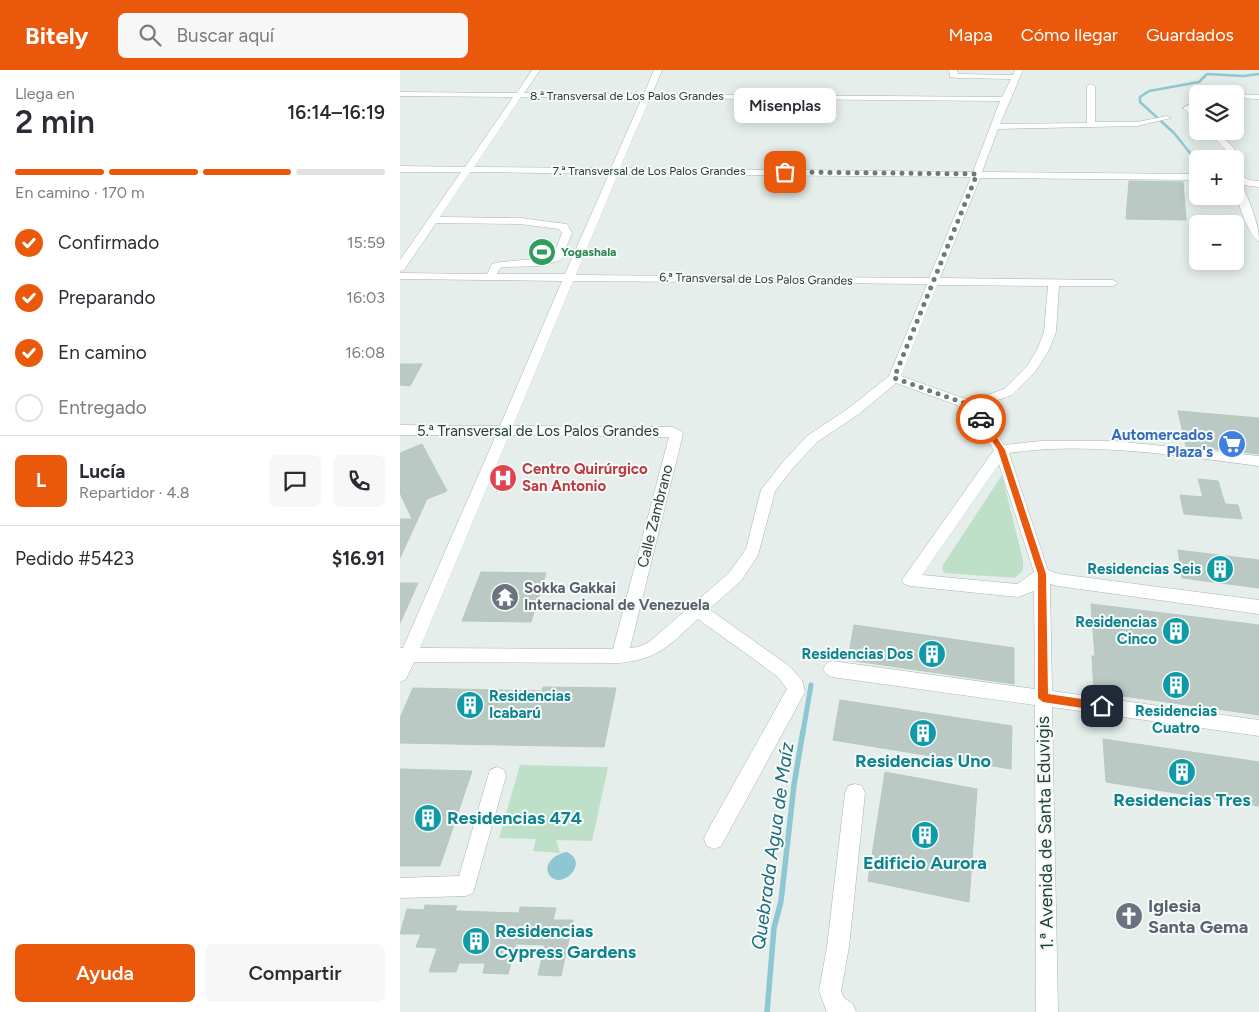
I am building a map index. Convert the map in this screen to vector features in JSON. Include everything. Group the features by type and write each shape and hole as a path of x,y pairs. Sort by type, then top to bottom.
{"street":[{"path":"400,268 466,169 536,70"},
{"path":"400,674 404,655 506,432 569,276 658,70"},
{"path":"404,655 619,656 640,654 655,647 735,577 753,551 768,490 812,439 854,411 894,378 996,127 1005,99 1018,73 958,76 953,75 953,70"},
{"path":"1090,86 1091,124"},
{"name":"8.ª Transversal de Los Palos Grandes","path":"400,94 1005,99"},
{"path":"1244,96 1259,97"},
{"path":"996,127 1138,124 1167,118"},
{"path":"1220,140 1231,150"},
{"name":"7.ª Transversal de Los Palos Grandes","path":"400,169 1189,177"},
{"path":"1244,181 1259,184"},
{"path":"1244,196 1254,219 1259,238"},
{"path":"432,220 520,221 563,226 567,234 557,258 540,263 496,266 491,276"},
{"name":"6.ª Transversal de Los Palos Grandes","path":"400,276 569,276 933,282 1113,282"},
{"path":"894,378 970,405 1008,392 1031,369 1043,350 1050,332 1054,283"},
{"name":"1.ª Avenida de Santa Eduvigis","path":"970,405 1001,450 1042,574 1047,1012"},
{"name":"5.ª Transversal de Los Palos Grandes","path":"400,430 672,432 676,434"},
{"name":"Calle Zambrano","path":"619,656 676,434"},
{"path":"1259,461 1158,448 1088,444 1014,447 1001,450 910,580 1018,591 1030,586 1042,574 1058,580 1259,607"},
{"path":"698,610 782,671 796,686 796,692 714,839"},
{"path":"832,670 1259,728"},
{"path":"400,888 466,886 497,776"},
{"path":"845,1012 836,1006 830,991 838,947 855,792"}],"green space":[{"path":"1002,475 1023,560 1023,570 1015,578 945,573 942,570 943,565"},
{"path":"520,765 608,767 592,841 556,840 560,853 533,851 536,839 499,838"}],"water":[{"path":"567,852 576,862 575,868 567,877 561,880 555,879 550,876 547,867 551,860 559,854"}],"building":[{"path":"1129,181 1183,182 1186,220 1126,219"},
{"path":"400,364 422,364 410,386 400,385"},
{"path":"1178,411 1259,418 1259,454 1186,446"},
{"path":"422,444 447,491 427,499 400,558 400,519 412,519 400,493 400,453"},
{"path":"1198,479 1218,481 1225,504 1238,505 1242,519 1184,514 1180,495 1203,497"},
{"name":"Residencias Seis","path":"1178,550 1259,560 1259,588 1182,578"},
{"name":"Sokka Gakkai Internacional de Venezuela","path":"481,572 546,573 531,622 462,621"},
{"path":"400,583 418,583 400,623"},
{"path":"1091,604 1259,625 1259,715 1094,692 1092,656 1095,656"},
{"name":"Residencias Dos","path":"854,625 1014,648 1014,684 848,660"},
{"path":"543,687 616,688 604,747 400,743 400,718 413,688 542,691"},
{"name":"Residencias Uno","path":"840,700 1012,726 1011,769 833,740"},
{"name":"Residencias Tres","path":"1103,739 1259,762 1259,806 1106,782"},
{"name":"Residencias 474","path":"400,769 472,771 440,866 400,866"},
{"name":"Edificio Aurora","path":"885,772 977,789 969,902 868,881"},
{"name":"Residencias Cypress Gardens","path":"425,905 457,906 455,911 519,913 520,907 556,908 553,920 573,920 561,976 538,975 545,945 516,944 508,974 483,973 485,963 459,963 456,972 429,972 437,948 416,947 421,934 400,934 407,909 424,910"}],"waterway":[{"name":"Quebrada Agua de Maíz","path":"1189,152 1174,133 1140,102 1140,97 1149,91 1199,82 1207,74 1243,76 1259,74"},
{"name":"Quebrada Agua de Maíz","path":"803,732 811,685"},
{"name":"Quebrada Agua de Maíz","path":"767,1012 774,928 781,901 794,785 803,731"}],"way so far":[{"path":"785,172 977,174 894,378 970,405 981,419"}],"place":[{"name":"Misenplas","path":"785,172"},
{"name":"Yogashala","path":"542,252"},
{"name":"Automercados Plaza's","path":"1232,444"},
{"name":"Centro Quirúrgico San Antonio","path":"503,478"},
{"name":"Residencias Seis","path":"1220,569"},
{"name":"Sokka Gakkai Internacional de Venezuela","path":"505,597"},
{"name":"Residencias Cinco","path":"1176,631"},
{"name":"Residencias Dos","path":"932,654"},
{"name":"Residencias Cuatro","path":"1176,685"},
{"name":"Residencias Icabarú","path":"470,705"},
{"name":"Residencias Uno","path":"923,733"},
{"name":"Residencias Tres","path":"1182,772"},
{"name":"Residencias 474","path":"428,818"},
{"name":"Edificio Aurora","path":"925,835"},
{"name":"Iglesia Santa Gema","path":"1129,916"},
{"name":"Residencias Cypress Gardens","path":"476,941"}],"route":[{"path":"981,419 1001,450 1042,574 1043,698 1102,706"}]}
